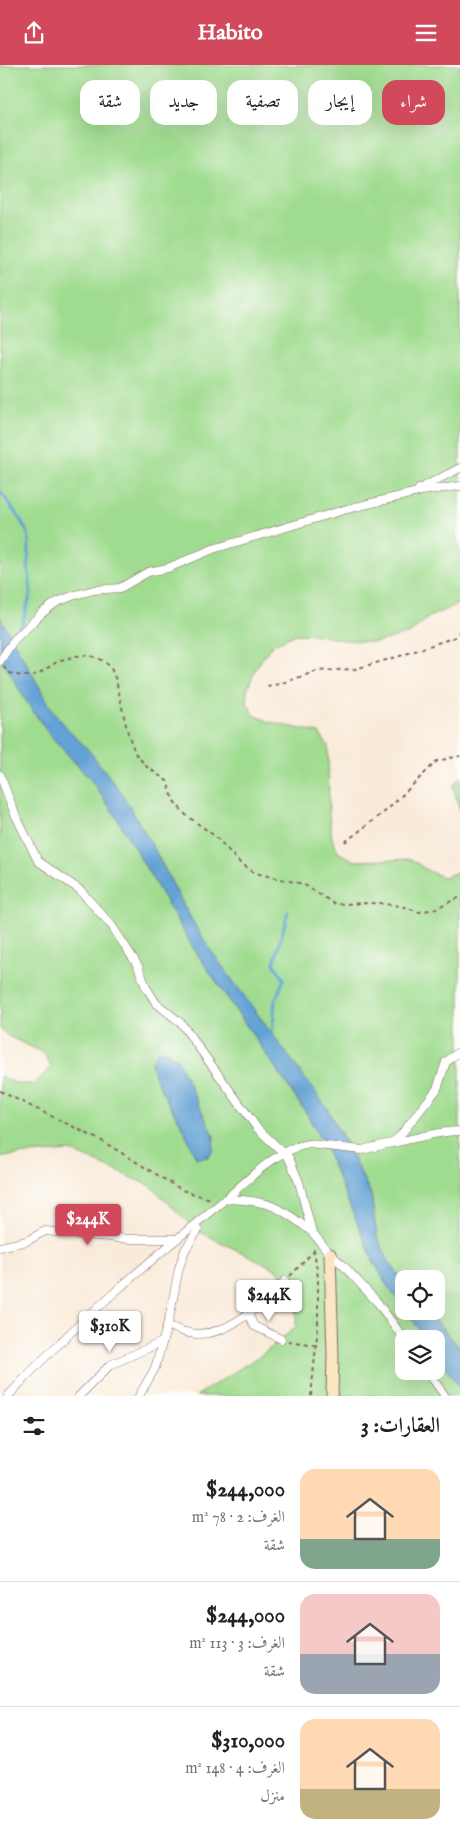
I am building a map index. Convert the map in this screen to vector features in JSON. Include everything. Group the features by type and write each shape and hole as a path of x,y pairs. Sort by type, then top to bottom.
{"main road":[{"path":"330,1254 333,1355 332,1396"}],"street":[{"path":"411,493 460,468"},
{"path":"0,662 14,640 42,613 57,602 94,590 127,586 143,574 168,569 213,549 347,509 411,493 460,486"},
{"path":"0,775 15,814 38,861 80,889 112,926 138,965 146,987 156,1003 182,1023 258,1127 289,1158 299,1182 312,1232"},
{"path":"391,1143 399,1137 437,1089 446,1062 460,1051"},
{"path":"8,1396 71,1331 176,1239 262,1168 284,1153 300,1145 309,1144 362,1150 440,1133 460,1131"},
{"path":"226,1199 248,1199 270,1204 284,1211 312,1232 330,1254 378,1303 398,1330"},
{"path":"139,1396 155,1368 167,1325 179,1268 185,1250 198,1230"},
{"path":"0,1247 27,1241 45,1231 129,1239 176,1239"},
{"path":"167,1325 190,1333 217,1331 248,1314 285,1281"},
{"path":"248,1314 254,1326 281,1339"},
{"path":"79,1396 110,1365 162,1342"},
{"path":"433,1380 445,1396"}],"path":[{"path":"267,686 280,684 318,671 355,669 455,637 460,631"},
{"path":"0,662 5,670 21,676 32,676 58,661 76,655 88,655 100,659 110,666 116,680 127,730 136,753 146,767 167,781 174,801 186,815 216,837 240,863 256,873 303,883 335,904 378,903 401,906 419,912 434,909 460,897"},
{"path":"344,842 387,810 436,761 460,756"},
{"path":"0,1091 102,1141 182,1190 206,1198 226,1199"},
{"path":"311,1396 318,1326 318,1278 312,1232"},
{"path":"285,1281 314,1251"},
{"path":"281,1339 315,1345"}],"green space":[{"path":"0,65 460,65 460,519 458,520 456,537 460,550 460,603 429,617 410,633 377,642 295,634 271,646 256,668 247,690 247,703 254,715 270,722 319,733 328,746 329,815 332,839 339,853 355,861 411,859 428,871 443,877 456,873 460,867 460,1349 436,1320 445,1320 445,1270 395,1270 388,1260 377,1237 371,1194 341,1133 285,1052 211,951 191,919 151,843 121,792 90,752 53,711 0,617"},
{"path":"0,656 28,704 49,734 91,780 115,815 194,949 307,1114 327,1152 373,1260 395,1296 395,1320 412,1320 420,1330 395,1330 395,1380 445,1380 445,1367 460,1388 460,1396 196,1396 260,1356 296,1327 296,1300 278,1270 196,1230 151,1186 71,1151 14,1155 0,1158 0,1076 18,1084 34,1084 51,1067 44,1053 8,1036 0,1029","holes":["156,1076 214,1136 213,1150 208,1157 196,1158 181,1123"]},
{"path":"460,777 460,812 453,786"}],"water":[{"path":"0,617 53,711 90,752 121,792 151,843 191,919 211,951 327,1108 371,1194 377,1237 395,1270 395,1296 373,1260 327,1152 307,1114 194,949 115,815 91,780 49,734 28,704 0,656"},
{"path":"158,1051 166,1051 177,1059 214,1136 213,1150 208,1157 196,1158 182,1126 159,1085 151,1062"},
{"path":"412,1320 436,1320 444,1330 420,1330"},
{"path":"445,1331 460,1349 460,1388 445,1367"}],"waterway":[{"path":"0,491 20,519 28,534 29,543 28,563 31,593 22,624 9,638"},
{"path":"272,1037 275,1001 284,979 274,963 288,912"}]}
